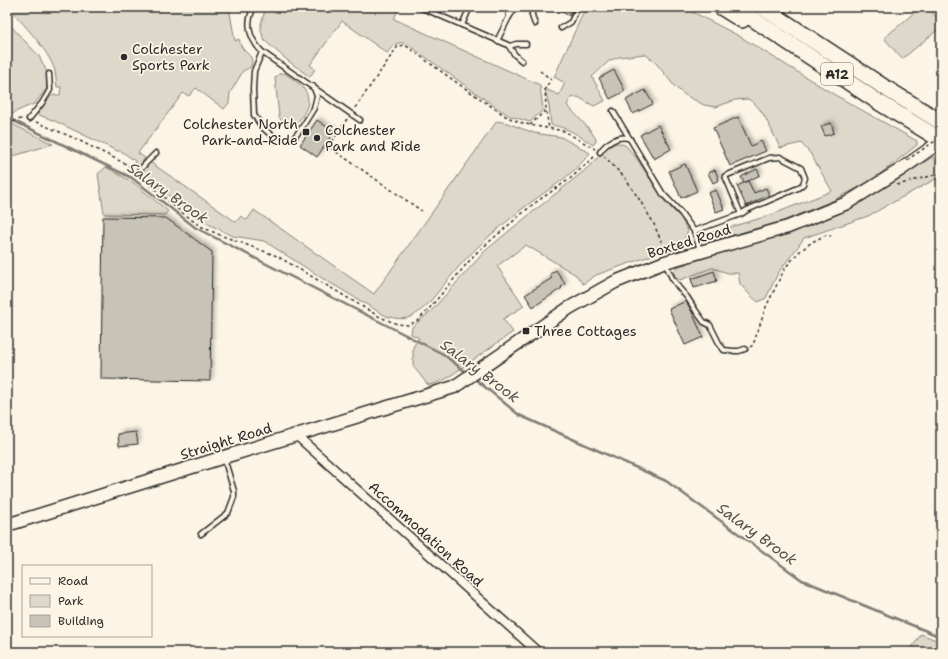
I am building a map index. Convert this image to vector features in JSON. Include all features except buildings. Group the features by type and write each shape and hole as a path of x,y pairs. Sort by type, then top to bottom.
{"highway":[{"name":"A12","path":"721,7 884,96 941,122"},
{"name":"A12","path":"735,7 884,96"},
{"name":"A12","path":"762,7 884,96"},
{"name":"A12","path":"774,7 941,141"}],"street":[{"name":"Boxted Road","path":"454,387 569,308 615,282 665,262 788,227 847,203 941,141"},
{"name":"Straight Road","path":"7,525 454,387"},
{"name":"Accommodation Road","path":"296,435 538,652"}],"lane":[{"path":"254,7 250,14 249,24 251,36 262,52 360,120"},
{"path":"420,7 509,46 514,55 522,61"},
{"path":"462,25 470,7"},
{"path":"508,7 509,17"},
{"path":"497,41 509,17 516,7"},
{"path":"533,7 532,15 535,24"},
{"path":"561,28 570,22 578,7"},
{"path":"509,46 526,44"},
{"path":"262,52 254,71 254,115 262,127 270,134 276,138 287,140 293,139 314,108 317,96 313,86"},
{"path":"29,119 52,90 49,74"},
{"path":"614,111 663,194 681,213 694,231 701,252"},
{"path":"600,152 610,142 618,138 626,137 630,139"},
{"path":"137,173 156,153"},
{"path":"694,231 741,214 798,188 803,184 804,178 801,168 780,157 769,158 725,176 741,214"},
{"path":"665,262 672,278 704,322 710,325 724,350 739,351 745,349"},
{"path":"201,534 228,513 234,497 234,491 224,457"}],"path":[{"path":"422,211 329,147 398,46 405,45 507,117 530,125 564,131 600,152 625,178 653,222 668,254 665,262"},
{"path":"540,71 551,79 546,89 546,110 549,129"},
{"path":"530,125 546,110"},
{"path":"8,124 19,119 29,119 46,125 126,164 180,211 200,226 277,256 380,317 397,324 408,325 417,321 428,310 475,254 532,205 571,178 600,152"},
{"path":"908,162 941,136"},
{"path":"896,185 938,174 941,176"},
{"path":"745,349 753,345 766,307 785,268 799,252 812,242 826,234 831,236"}],"green space":[{"path":"8,7 232,7 230,13 235,41 239,39 243,49 251,57 252,63 251,67 243,71 230,93 229,103 224,109 196,88 189,96 183,93 138,153 145,158 138,169 135,165 135,161 121,151 117,151 55,121 39,115 38,112 47,100 53,95 60,95 61,87 57,87 55,71 47,54"},
{"path":"266,7 399,7 394,19 540,85 543,110 530,122 510,116 407,44 398,43 387,53 342,21 310,65 315,69 310,77 264,40 261,31 261,24"},
{"path":"586,7 683,7 739,36 835,95 917,141 917,145 871,181 834,200 783,221 716,240 710,240 706,234 768,216 832,191 810,153 801,143 780,148 766,119 759,108 752,102 747,99 735,100 716,107 704,105 685,95 675,87 656,63 645,54 619,57 609,61 592,77 605,101 594,106 578,97 571,98 567,105 590,130 596,139 593,145 568,130 551,125 545,89 559,95 565,83 554,77"},
{"path":"921,7 928,7 941,23 941,27 902,59 884,38"},
{"path":"7,22 39,56 47,72 47,88 34,104 9,115 7,113"},
{"path":"284,73 304,89 308,100 302,117 291,125 283,123 279,117 275,78 279,74"},
{"path":"7,117 14,125 53,144 7,158"},
{"path":"497,121 534,133 561,137 590,153 567,177 522,209 485,240 453,273 423,309 413,316 404,319 386,316 264,241 233,236 204,222 188,212 141,172 150,162 236,222 241,216 247,220 254,210 374,294"},
{"path":"617,143 625,145 635,156 666,203 681,218 688,231 684,244 596,275 583,284 576,275 526,245 497,266 524,306 503,319 513,332 446,379 428,385 413,366 413,347 419,338 411,334 412,327 432,310 484,252 592,164 607,147"},
{"path":"939,155 941,158 941,176 868,216 804,238 778,273 766,298 758,302 740,284 738,273 728,273 712,268 680,280 675,276 674,271 677,267 737,247 871,195 931,158"},
{"path":"106,167 134,183 168,211 165,215 104,214 98,174"},
{"path":"921,634 941,642 941,652 909,652"}],"waterway":[{"name":"Salary Brook","path":"7,116 12,120 132,178 196,228 443,354 467,373"},
{"name":"Salary Brook","path":"474,378 519,415 666,481 802,580 941,637"}],"place":[{"name":"Colchester Sports Park","path":"124,57"},
{"name":"Colchester North Park-and-Ride","path":"306,132"},
{"name":"Colchester Park and Ride","path":"317,138"},
{"name":"Three Cottages","path":"526,331"}]}
